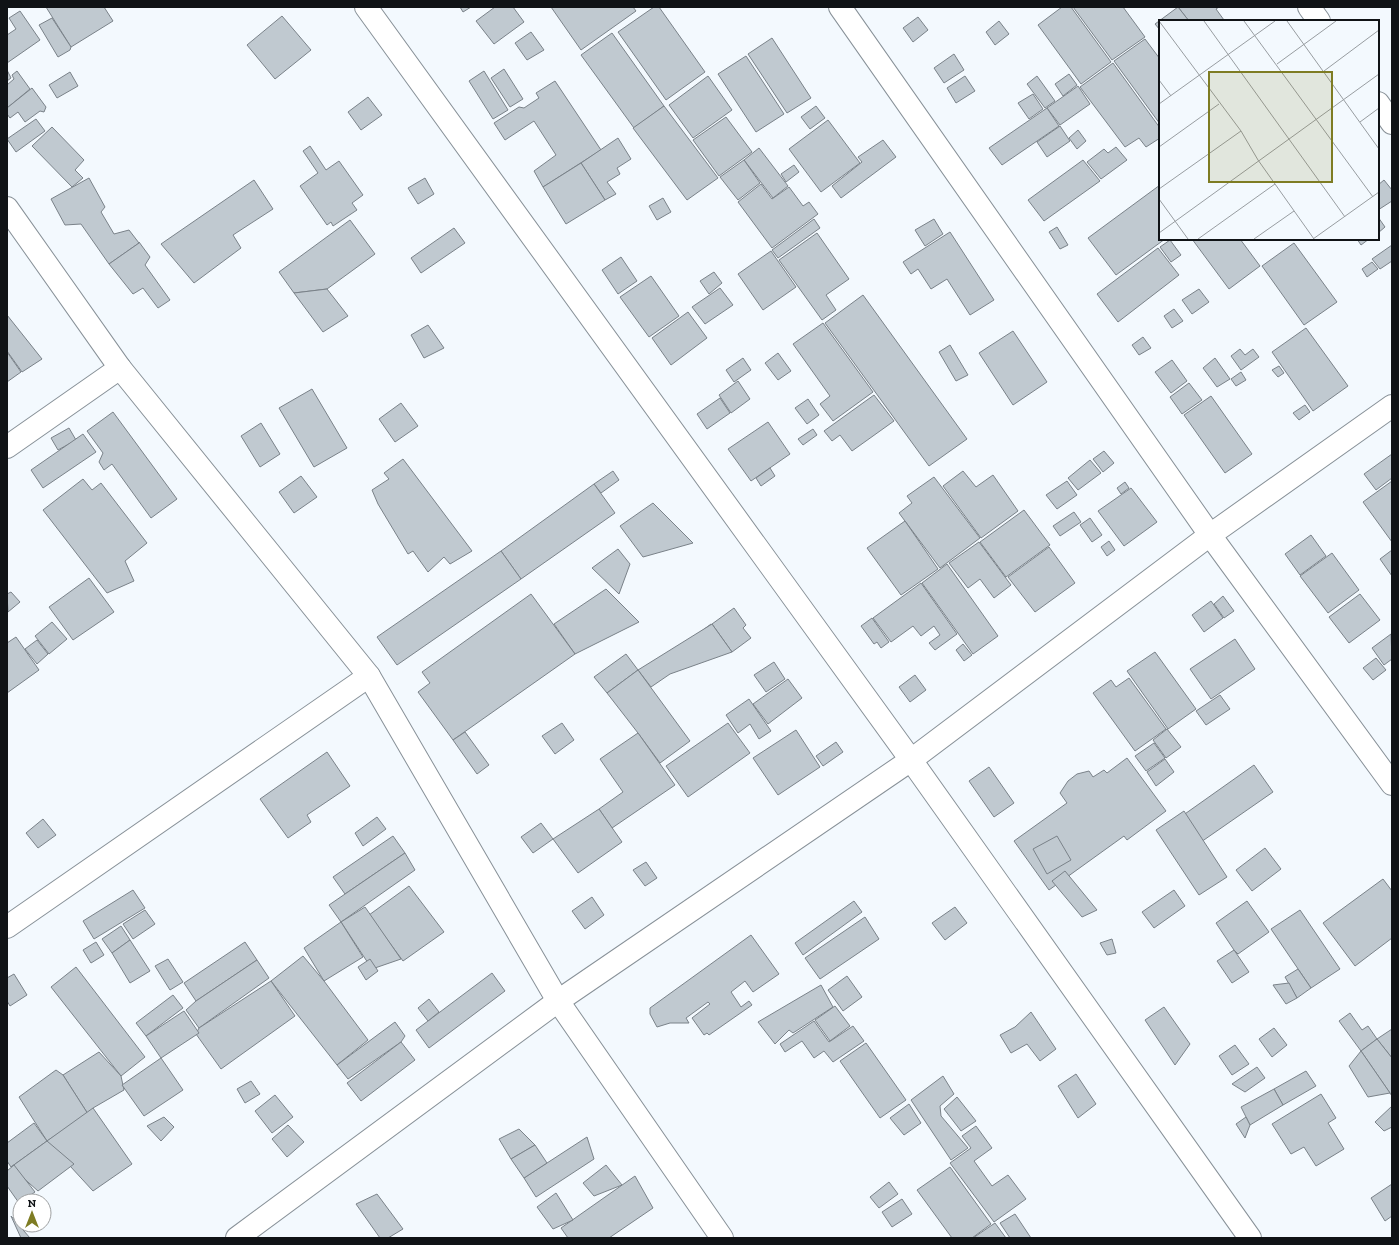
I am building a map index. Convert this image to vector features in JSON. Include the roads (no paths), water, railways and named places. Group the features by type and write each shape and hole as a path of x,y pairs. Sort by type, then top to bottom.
{"street":[{"path":"366,7 911,760 1250,1238"},
{"path":"840,7 1210,535 1392,784"},
{"path":"1309,7 1318,20"},
{"path":"1379,104 1392,123"},
{"path":"7,208 120,368 369,676 558,1001 722,1238"},
{"path":"7,447 120,368"},
{"path":"237,1238 558,1001 911,760 1210,535 1392,406"},
{"path":"7,927 369,676"}]}
